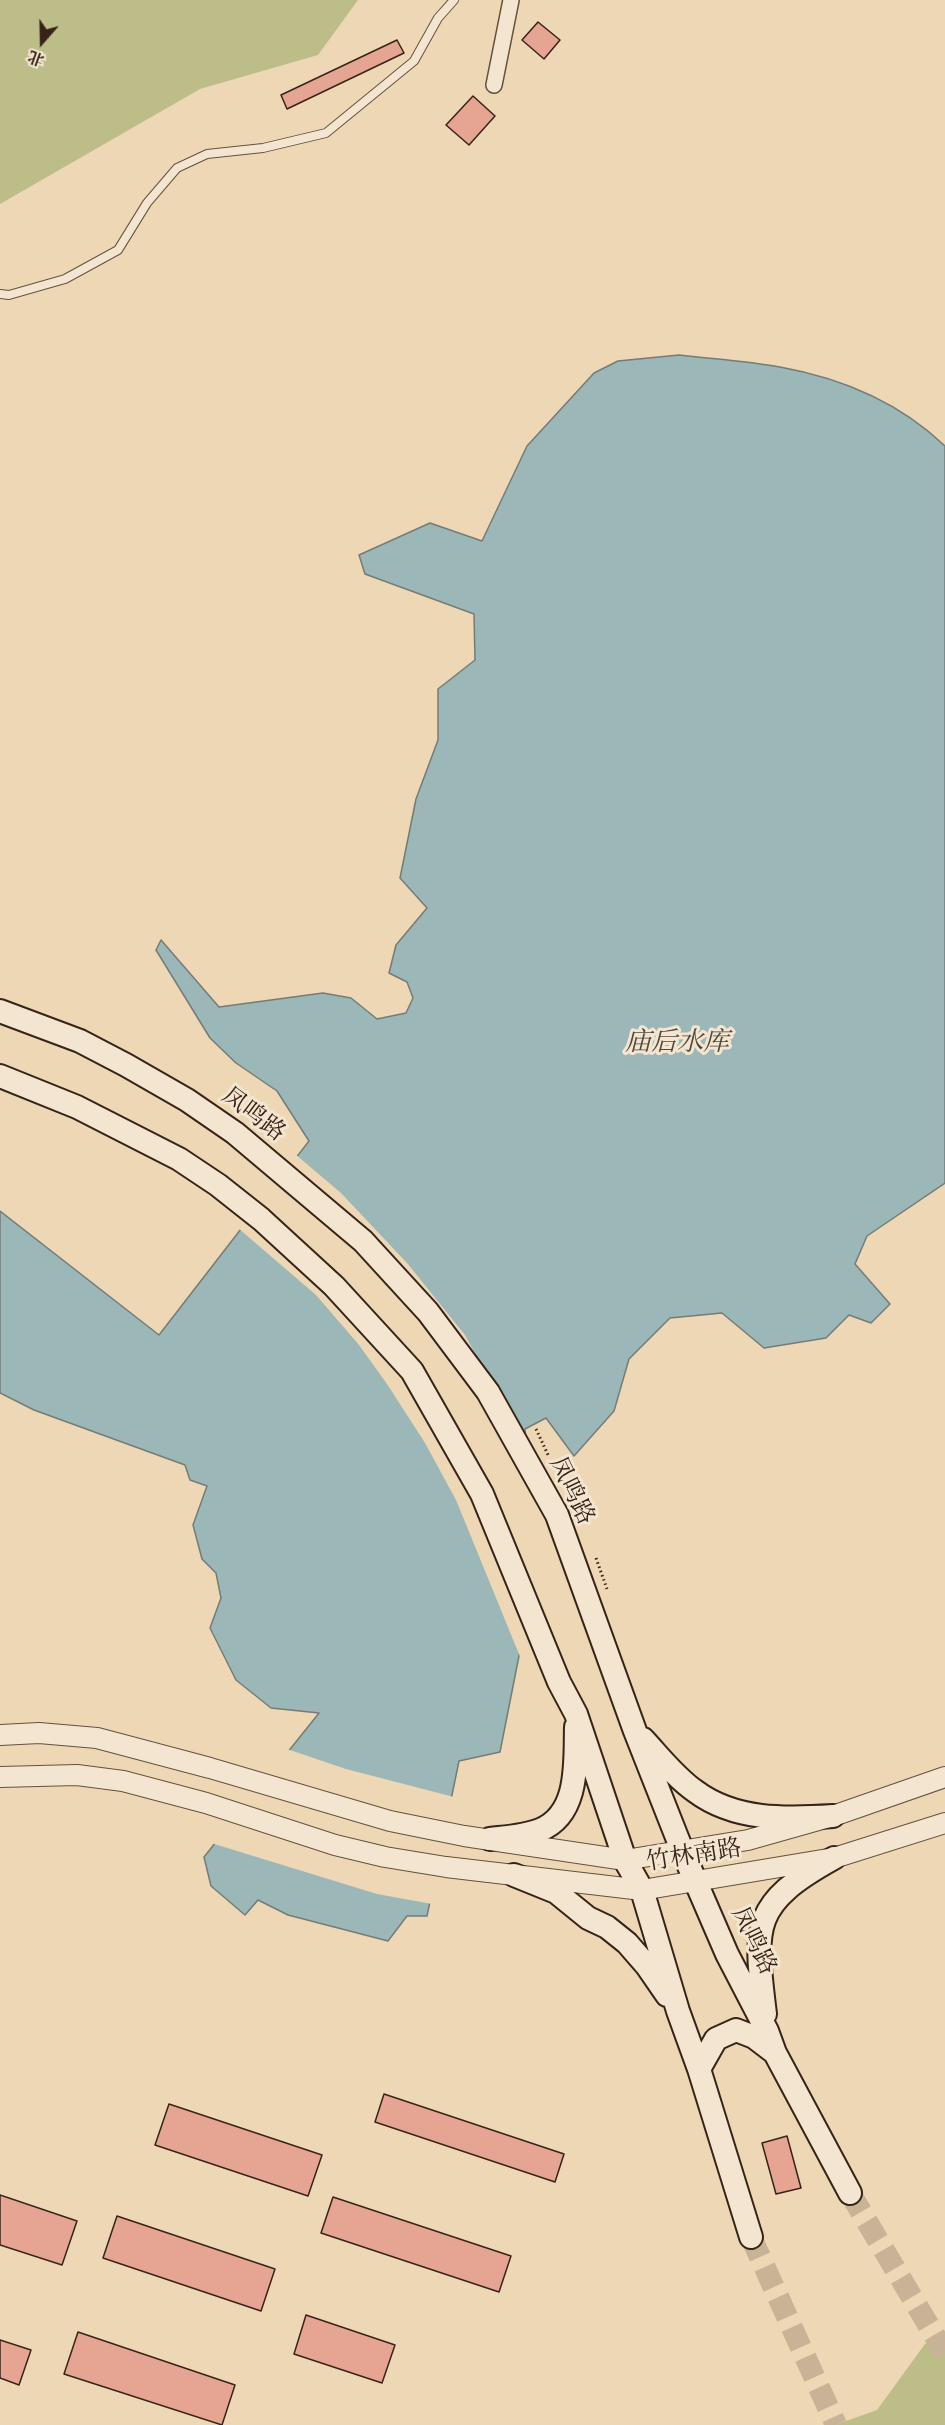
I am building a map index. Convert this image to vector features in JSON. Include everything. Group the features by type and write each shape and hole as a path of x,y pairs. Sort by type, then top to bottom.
{"main road":[{"name":"凤鸣路","path":"0,1011 80,1041 126,1065 187,1100 259,1152 363,1241 428,1312 488,1392 557,1515 635,1731 695,1883 727,1954 767,2031 775,2053 850,2193"},
{"path":"0,1077 77,1107 179,1159 218,1185 261,1219 334,1286 412,1371 482,1494 559,1682 576,1714 626,1860 642,1890 678,2011 699,2069 751,2237"},
{"path":"490,1839 522,1835 543,1829 567,1805 572,1792 574,1774 576,1714"},
{"path":"635,1731 686,1784 711,1801 752,1815 787,1819 833,1816"},
{"path":"767,2031 759,1970 758,1937 764,1918 773,1901 800,1877 834,1858"},
{"path":"514,1875 556,1892 588,1918 607,1927 627,1943 647,1966 678,2011"},
{"path":"699,2069 716,2039 736,2030 754,2037 775,2053"}],"street":[{"path":"494,85 511,0"},
{"name":"竹林南路","path":"0,1735 39,1733 97,1738 210,1768 390,1821 464,1836 626,1860 748,1840 833,1816 945,1777"},
{"name":"竹林南路","path":"0,1777 77,1775 123,1781 206,1803 335,1845 385,1857 446,1867 642,1890 695,1883 834,1858 945,1823"}],"lane":[{"path":"0,294 9,295 64,279 118,250 147,203 177,168 197,158 207,154 263,148 326,133 414,62 438,18 454,0"}],"path":[{"path":"536,1429 551,1462"},
{"path":"591,1548 608,1592"}],"green space":[{"path":"0,0 358,0 318,55 200,89 0,204"},
{"path":"945,2332 945,2425 835,2425 877,2410 925,2344"}],"water":[{"name":"庙后水库","path":"679,355 768,365 803,372 847,385 909,417 945,446 945,1183 867,1236 855,1264 890,1304 871,1323 849,1315 826,1338 764,1348 722,1313 670,1318 629,1359 614,1411 574,1456 546,1418 525,1429 536,1570 500,1752 459,1761 427,1916 407,1916 388,1941 288,1915 258,1900 245,1915 211,1886 204,1857 319,1713 271,1708 236,1680 210,1628 221,1598 216,1573 202,1559 193,1525 207,1486 190,1480 185,1465 34,1410 0,1393 0,1211 159,1335 309,1141 277,1091 236,1063 210,1038 156,950 161,940 219,1007 323,993 351,998 377,1019 406,1013 413,998 407,982 389,973 396,945 427,908 400,878 416,799 438,740 438,689 475,660 474,614 365,574 359,555 430,523 482,541 527,446 594,373 618,361"}],"pier":[{"path":"295,1154 341,1193 407,1263 465,1335 530,1455 539,1570 521,1659 456,1500 425,1443 387,1384 359,1345 316,1295 238,1228"},
{"path":"287,1749 346,1769 454,1797 432,1904 377,1894 211,1843"}],"building":[{"path":"538,22 560,40 544,59 522,40"},
{"path":"397,40 404,53 287,109 281,95"},
{"path":"473,96 495,116 469,145 446,125"},
{"path":"384,2094 564,2154 555,2182 375,2122"},
{"path":"169,2104 322,2155 308,2196 155,2145"},
{"path":"787,2136 801,2188 776,2194 762,2143"},
{"path":"0,2195 77,2221 62,2265 0,2245"},
{"path":"333,2197 511,2256 499,2292 321,2233"},
{"path":"117,2216 275,2269 261,2311 103,2258"},
{"path":"306,2315 395,2345 382,2383 294,2354"},
{"path":"78,2332 235,2385 222,2425 64,2374"},
{"path":"0,2340 31,2350 19,2385 0,2378"}],"tunnel":[{"path":"850,2193 945,2353"},
{"path":"751,2237 836,2425"}]}
